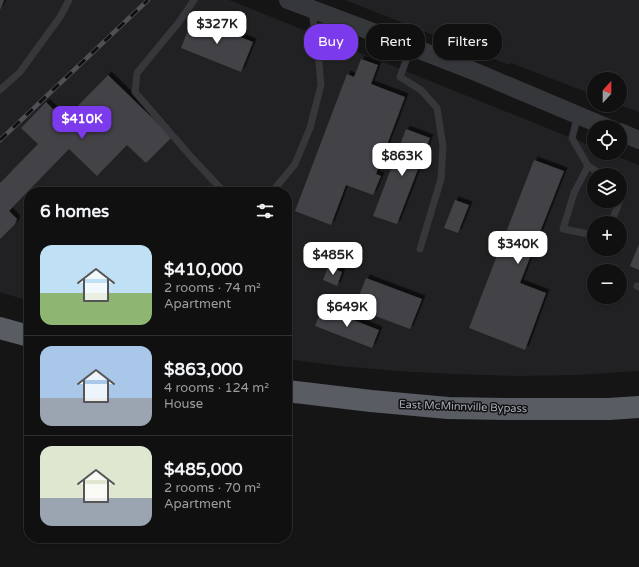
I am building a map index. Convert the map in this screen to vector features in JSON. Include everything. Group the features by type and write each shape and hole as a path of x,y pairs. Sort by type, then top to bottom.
{"highway":[{"path":"0,328 24,335"},
{"name":"East McMinnville Bypass","path":"292,392 448,408 609,409 639,407"}],"street":[{"path":"288,0 366,30"},
{"path":"425,52 590,120"},
{"path":"627,135 639,140"}],"lane":[{"path":"0,90 20,72 60,17 69,0"},
{"path":"194,0 179,22 137,73 135,92 219,187"},
{"path":"276,187 295,164 310,128 321,85 312,9"},
{"path":"407,60 400,76 421,90 437,108 442,146 441,179 420,249"},
{"path":"578,115 572,138 588,166 591,168"},
{"path":"587,234 563,229 574,193 588,166"}],"shaded area":[{"path":"0,0 229,0 304,30 304,60 358,60 358,52 366,55 366,60 378,60 587,144 587,160 626,160 639,165 639,371 575,375 518,376 452,374 340,366 292,360 292,187 24,187 24,299 0,292"},
{"path":"345,0 639,0 639,112 627,108 627,72 587,72 587,92 511,63 509,65 496,60 502,60 502,24 433,24 433,35 425,32 425,24 406,24"}],"building":[{"path":"0,0 4,0 0,10"},
{"path":"192,20 253,42 241,72 181,48"},
{"path":"361,59 378,65 371,84 405,97 376,174 381,176 373,195 346,185 331,225 295,211 347,74 354,77"},
{"path":"108,75 172,137 146,163 127,145 97,176 69,149 32,187 24,187 24,196 9,211 17,219 15,224 0,239 0,183 38,144 21,128 46,102 64,120"},
{"path":"406,129 430,138 397,224 373,216"},
{"path":"534,160 564,171 520,283 546,293 525,350 469,328"},
{"path":"455,200 469,205 458,233 444,228"},
{"path":"639,244 639,270 630,266"},
{"path":"328,267 342,272 337,286 323,280"},
{"path":"366,278 422,299 410,329 354,308"},
{"path":"322,308 379,330 372,348 315,326"}],"railway":[{"path":"0,140 148,0"}]}
